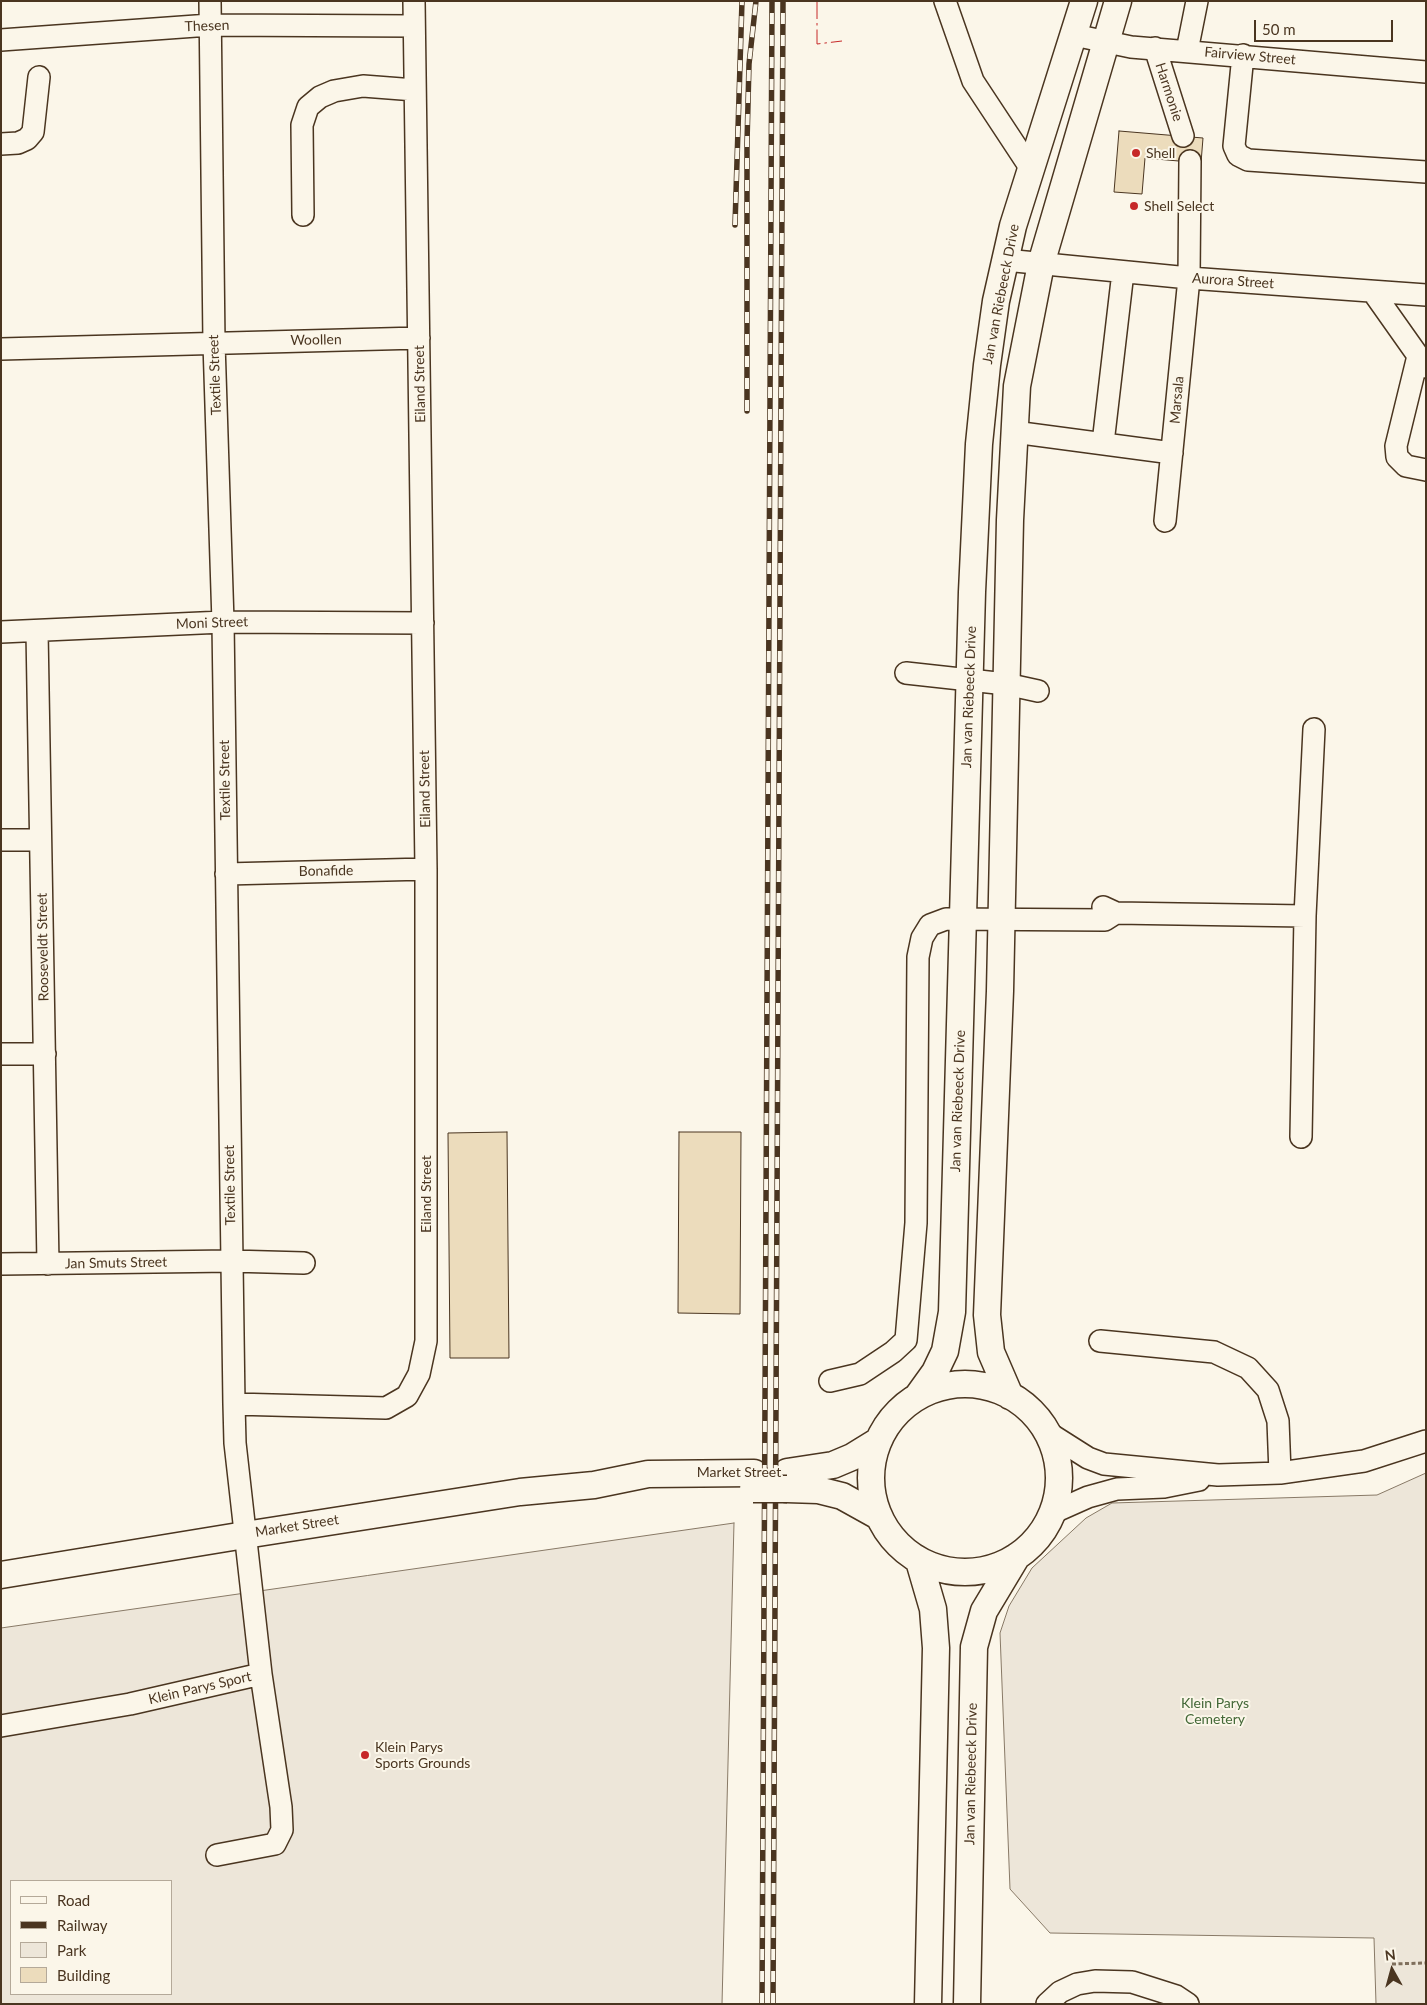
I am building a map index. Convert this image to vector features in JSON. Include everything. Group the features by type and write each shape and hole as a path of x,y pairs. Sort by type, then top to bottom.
{"main road":[{"name":"Jan van Riebeeck Drive","path":"917,1397 935,1372 945,1351 950,1330 970,680 982,406 996,301 1005,260 1031,169 1084,1"},
{"path":"1010,1396 991,1352 987,1315 1000,991 1000,912 1006,684 1017,386 1041,264 1118,1"},
{"path":"963,1384 987,1387 1010,1396 1031,1411 1047,1432 1057,1458 1059,1486 1052,1513 1044,1530 1018,1556 994,1567 969,1572 943,1570 919,1561 888,1534 878,1516 871,1492 871,1466 878,1441 894,1416 917,1397 939,1387 963,1384"},
{"name":"Market Street","path":"1,1575 245,1534 520,1492 594,1484 648,1474 754,1481 787,1480 852,1457 878,1441"},
{"name":"Market Street","path":"787,1480 842,1496 878,1516"},
{"name":"Jan van Riebeeck Drive","path":"967,2004 974,1648 984,1610 1018,1556"},
{"path":"919,1561 932,1609 936,1648 928,2004"}],"street":[{"name":"Textile Street","path":"210,1 214,343 223,622 230,1261 235,1443 245,1534"},
{"name":"Eiland Street","path":"234,1404 386,1408 407,1396 419,1374 426,1341 426,869 414,1"},
{"path":"945,1 973,81 1031,169"},
{"path":"1187,51 1197,1"},
{"name":"Thesen","path":"1,40 210,25 414,26"},
{"name":"Fairview Street","path":"1074,35 1106,40 1131,47 1426,72"},
{"name":"Harmonie","path":"1155,48 1183,136"},
{"path":"1243,55 1234,146 1238,155 1248,160 1426,172"},
{"path":"1,144 18,143 27,139 33,132 39,77"},
{"path":"303,215 302,125 308,107 320,97 334,91 363,86 415,90"},
{"path":"1189,278 1190,161"},
{"name":"Aurora Street","path":"1005,260 1189,278 1426,295"},
{"path":"1103,443 1123,272"},
{"name":"Marsala","path":"1165,522 1189,278"},
{"path":"1373,292 1422,361 1396,446 1397,457 1406,466 1426,470"},
{"name":"Woollen","path":"1,349 419,338"},
{"path":"1014,432 1172,453"},
{"name":"Moni Street","path":"1,632 223,622 423,623"},
{"name":"Rooseveldt Street","path":"37,631 48,1264"},
{"path":"906,673 1006,684 1038,691"},
{"path":"1301,1137 1306,916 1314,729"},
{"path":"1,840 40,840"},
{"name":"Bonafide","path":"226,874 426,869"},
{"path":"830,1381 860,1374 893,1352 906,1340 916,1223 918,957 922,938 930,925 946,919 963,920 1000,912 1103,908 1116,913 1306,916"},
{"path":"1,1054 45,1054"},
{"name":"Jan Smuts Street","path":"1,1264 230,1261 304,1263"},
{"path":"1100,1341 1214,1352 1248,1368 1268,1390 1278,1421 1280,1473"},
{"path":"1047,1432 1088,1458 1104,1464 1218,1475 1280,1473 1364,1461 1426,1441"},
{"path":"1052,1513 1102,1492 1182,1484 1218,1475"},
{"name":"Klein Parys Sport","path":"1,1726 130,1704 261,1674 245,1534"},
{"path":"217,1855 275,1844 282,1830 281,1806 261,1674"},
{"path":"1047,2004 1060,1992 1068,1988 1095,1981 1132,1982 1176,1996 1188,2004"}],"path":[{"path":"1392,1964 1426,1963"}],"green space":[{"name":"Klein Parys Cemetery","path":"1426,1473 1426,2004 1376,2004 1374,1938 1050,1933 1010,1889 1000,1633 1009,1606 1032,1568 1086,1518 1112,1503 1377,1495"},
{"name":"Klein Parys Sports Grounds","path":"734,1523 722,2004 1,2004 1,1628"}],"building":[{"path":"1119,131 1203,138 1201,163 1145,158 1142,194 1114,192"},
{"path":"507,1132 509,1358 450,1358 448,1133"},
{"path":"679,1132 741,1132 740,1314 678,1313"}],"railway":[{"path":"735,225 742,1"},
{"path":"747,411 747,143 749,64 756,1"},
{"path":"762,2004 772,1"},
{"path":"773,2004 783,1"}],"power":[{"path":"817,1 817,44 842,41"}],"place":[{"name":"Shell","path":"1136,153"},
{"name":"Shell Select","path":"1134,206"},
{"name":"Klein Parys Sports Grounds","path":"365,1755"}]}
